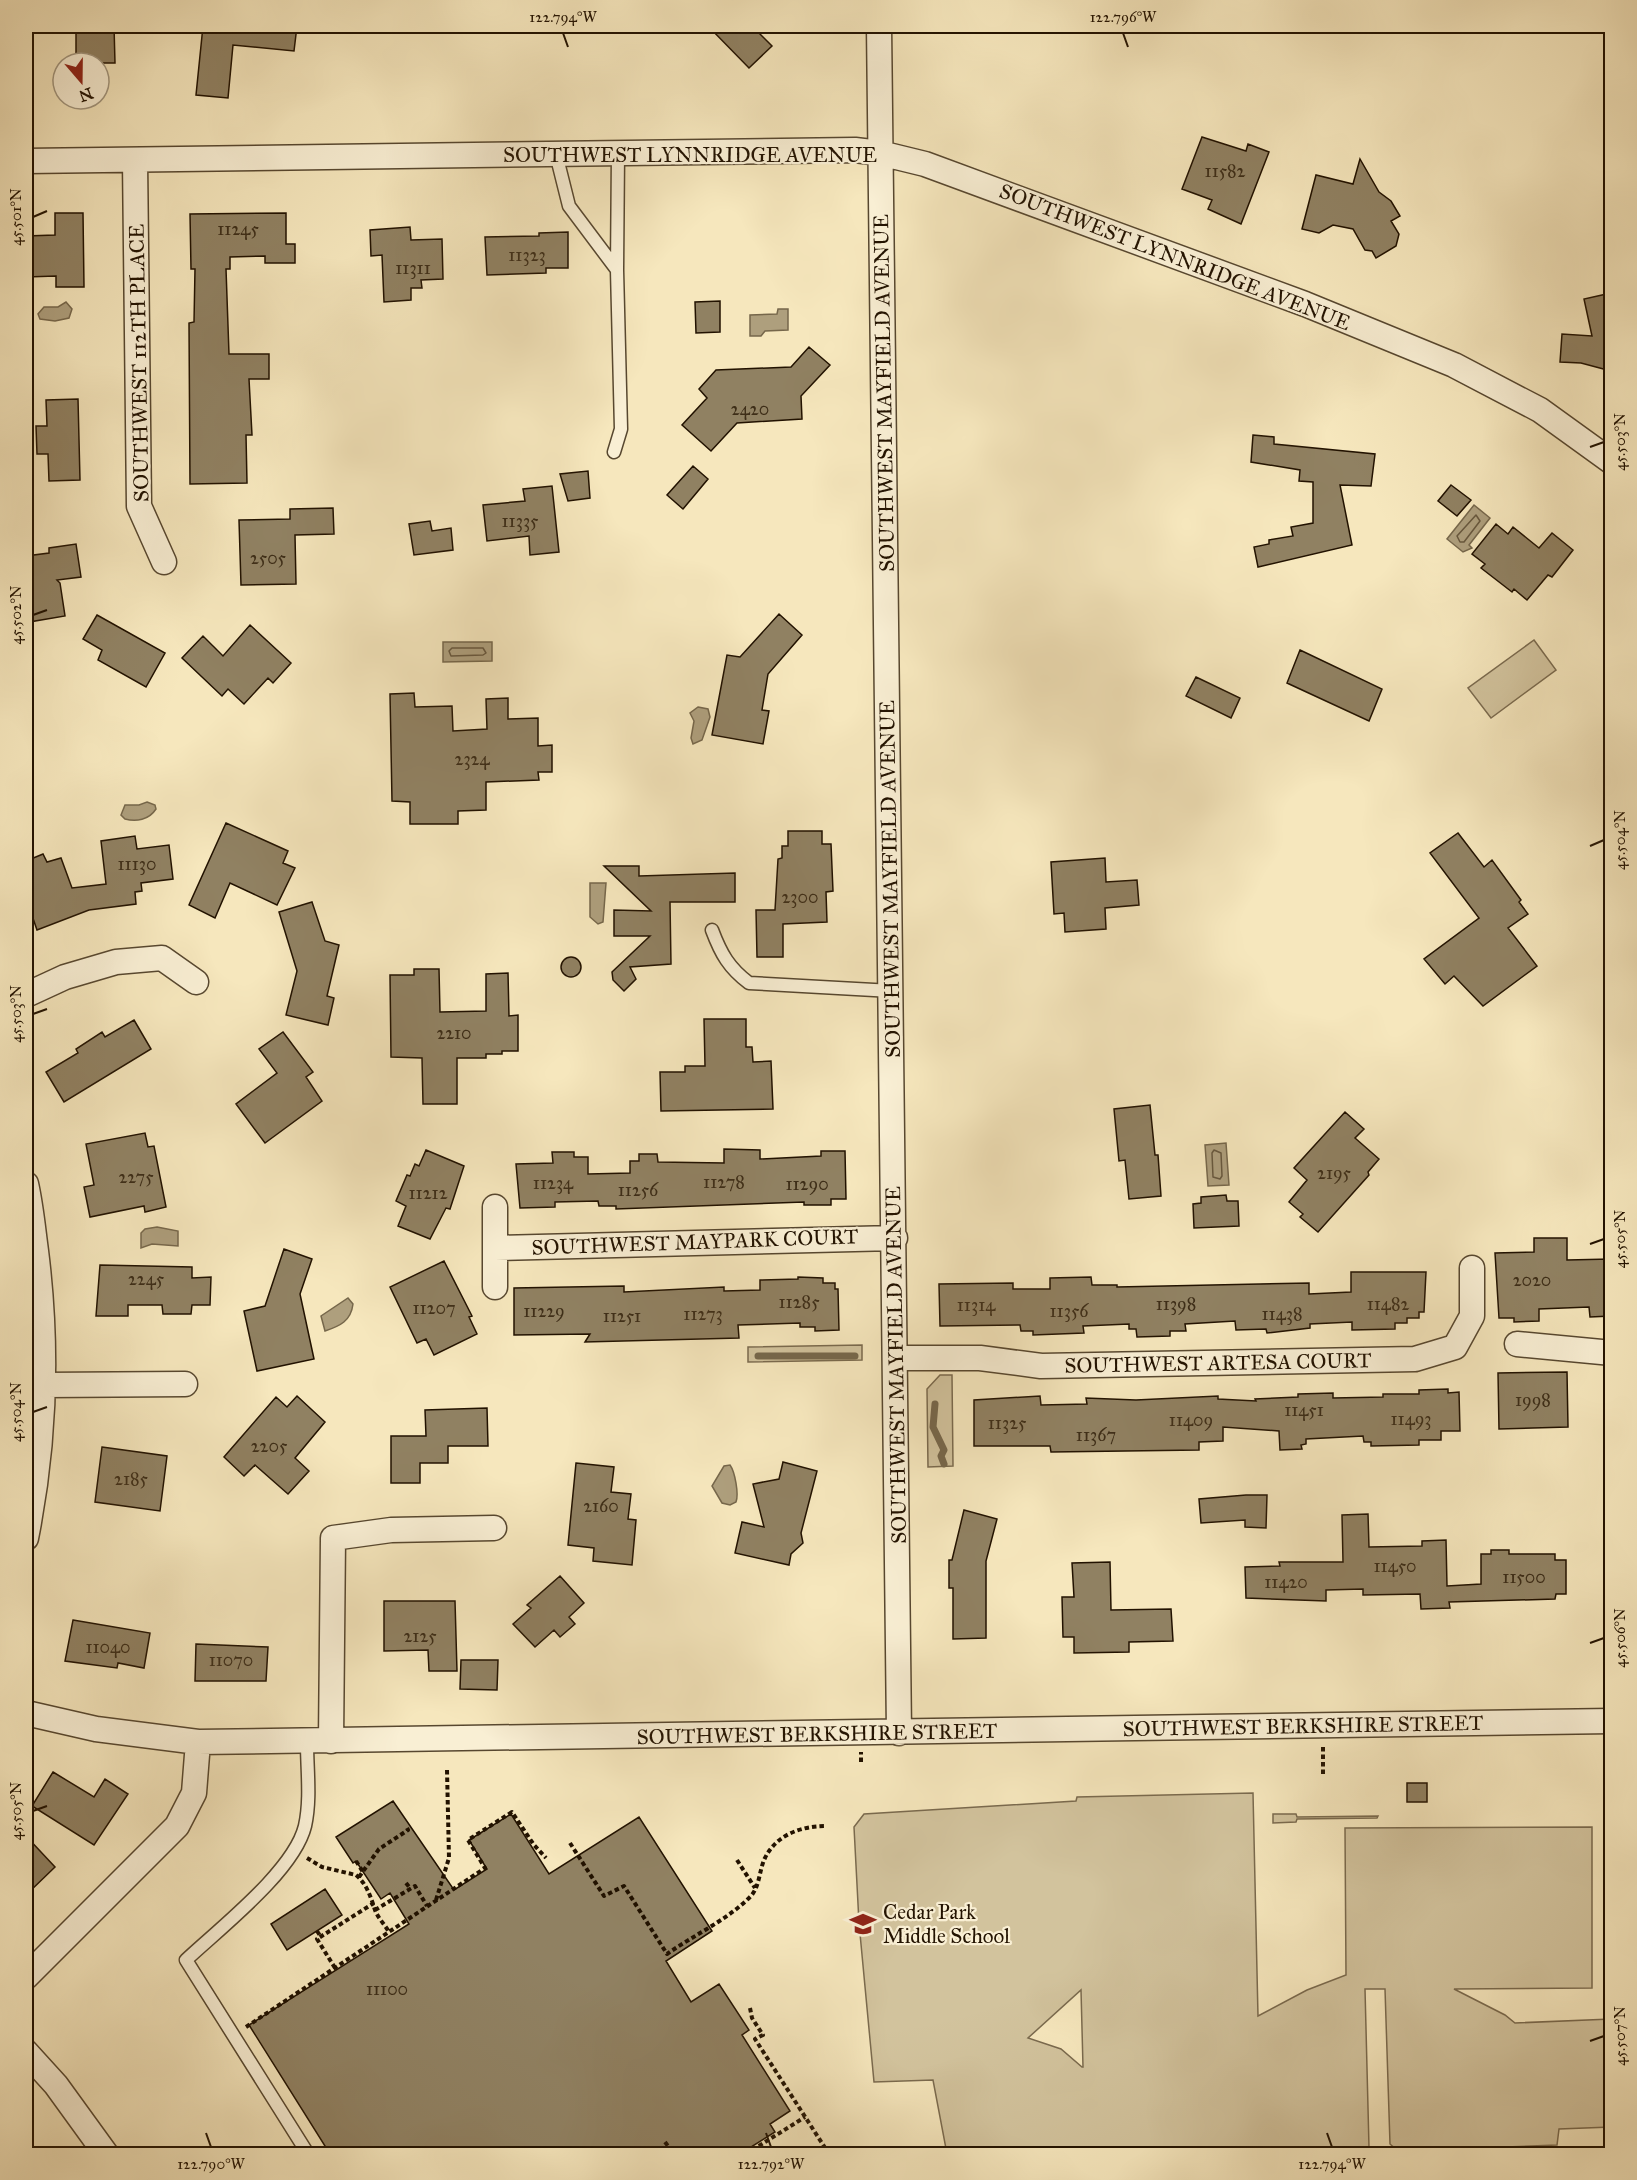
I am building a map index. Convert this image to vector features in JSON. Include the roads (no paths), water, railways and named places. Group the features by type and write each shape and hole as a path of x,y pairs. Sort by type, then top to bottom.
{"street":[{"name":"SOUTHWEST MAYFIELD AVENUE","path":"879,26 899,1733"},
{"name":"SOUTHWEST LYNNRIDGE AVENUE","path":"26,161 855,150 880,153 925,164 1255,285 1454,365 1540,410 1611,462"},
{"name":"SOUTHWEST 112TH PLACE","path":"135,160 139,506 164,562"},
{"path":"26,995 65,977 116,962 162,957 196,982"},
{"path":"26,1184 40,1285 45,1385 34,1495 26,1538"},
{"path":"495,1207 495,1287"},
{"name":"SOUTHWEST MAYPARK COURT","path":"495,1248 895,1238"},
{"name":"SOUTHWEST ARTESA COURT","path":"896,1358 980,1358 1041,1366 1416,1359 1455,1347 1472,1316 1472,1268"},
{"path":"1517,1344 1611,1353"},
{"path":"45,1385 185,1384"},
{"path":"319,1742 333,1538 391,1530 494,1528"},
{"name":"SOUTHWEST BERKSHIRE STREET","path":"26,1713 96,1729 198,1742 1611,1721"},
{"path":"26,1977 177,1826 194,1793 198,1742"},
{"path":"26,2052 56,2085 106,2154"}],"lane":[{"path":"614,452 621,429 617,270 618,153"},
{"path":"556,154 569,206 617,270"},
{"path":"712,930 721,955 732,970 749,983 892,991"},
{"path":"308,2154 186,1960 263,1887 295,1849 304,1828 319,1742"}],"water":[{"path":"66,302 72,309 69,318 55,321 40,319 38,314 44,307 58,307"},
{"path":"778,309 788,309 788,330 765,331 761,336 750,336 750,315 777,314"},
{"path":"1474,505 1490,518 1469,545 1472,548 1463,552 1447,539"},
{"path":"443,642 492,642 492,661 443,662"},
{"path":"698,707 708,709 710,717 702,740 693,744 691,738 694,721 690,713"},
{"path":"147,802 155,805 156,809 146,818 129,820 121,815 125,805 139,805"},
{"path":"590,883 606,883 603,922 598,924 590,917"},
{"path":"1226,1143 1229,1185 1208,1186 1205,1145"},
{"path":"157,1227 178,1231 178,1246 152,1244 141,1248 141,1233 145,1229"},
{"path":"348,1298 353,1304 350,1315 340,1325 325,1331 321,1316"},
{"path":"730,1465 735,1478 737,1494 736,1502 730,1505 722,1503 712,1486 724,1466"}],"waterway":[{"path":"758,1356 855,1356"},
{"path":"935,1404 933,1427 944,1450 941,1456 944,1464"}],"place":[{"name":"Cedar Park Middle School","path":"863,1924"}]}
